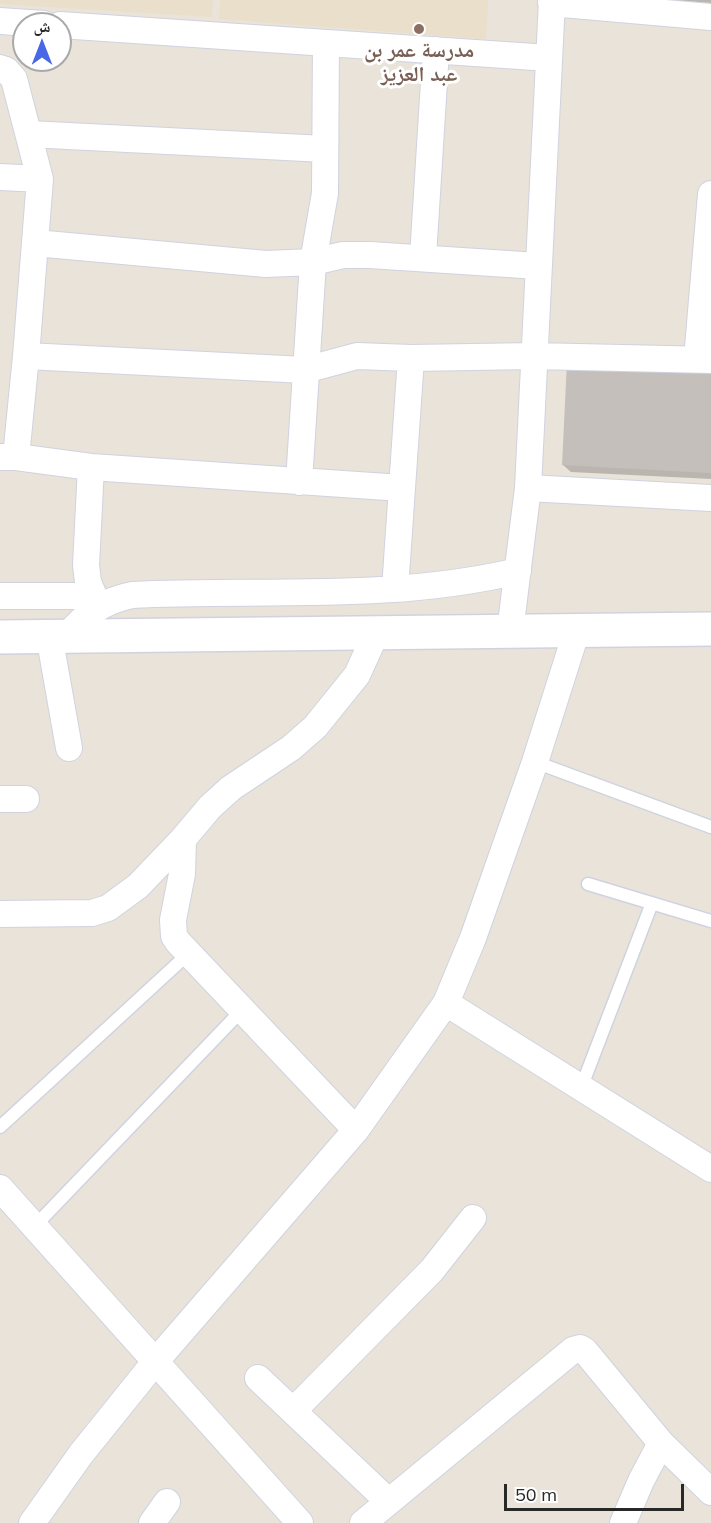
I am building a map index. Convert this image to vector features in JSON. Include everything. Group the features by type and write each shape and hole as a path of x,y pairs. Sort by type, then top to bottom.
{"street":[{"path":"510,631 528,488 551,2 711,17"},
{"path":"72,26 549,58"},
{"path":"298,482 313,262 325,193 326,43"},
{"path":"423,256 436,50"},
{"path":"0,68 6,70 14,79 40,179 26,356 8,457 91,466 402,488"},
{"path":"28,134 325,149"},
{"path":"0,177 40,179"},
{"path":"26,356 305,370 357,356 534,356 704,360 710,210"},
{"path":"35,243 266,264 313,262 343,255 423,256 538,266"},
{"path":"395,590 411,357"},
{"path":"91,466 86,565 88,582 97,601"},
{"path":"528,488 711,498"},
{"path":"0,596 97,601 148,595 395,590 457,584 518,572"},
{"path":"59,634 88,613 97,601"},
{"path":"0,637 59,634 711,629"},
{"path":"39,1521 81,1454 155,1362 356,1130 446,1003 473,938 535,762 577,630"},
{"path":"0,914 92,913 108,908 138,886 210,807 231,788 291,748 315,727 357,675 377,631"},
{"path":"59,634 69,748"},
{"path":"0,799 26,800"},
{"path":"183,839 182,874 172,920 174,936 356,1130"},
{"path":"446,1003 711,1169"},
{"path":"0,1188 300,1523"},
{"path":"293,1411 432,1270 473,1218"},
{"path":"363,1523 573,1350 580,1348 585,1351 661,1443 711,1492"},
{"path":"258,1378 388,1501"},
{"path":"623,1523 661,1443"},
{"path":"152,1523 167,1502"}],"lane":[{"path":"535,762 711,827"},
{"path":"588,884 711,921"},
{"path":"581,1088 652,903"},
{"path":"0,1127 189,954"},
{"path":"34,1227 242,1010"}],"shaded area":[{"path":"0,0 213,0 212,17 0,4"},
{"name":"مدرسة عمر بن عبد العزيز","path":"220,0 488,0 486,39 219,19"}],"building":[{"path":"567,361 711,368 711,473 562,465"}],"place":[{"name":"مدرسة عمر بن عبد العزيز","path":"419,29"}]}
